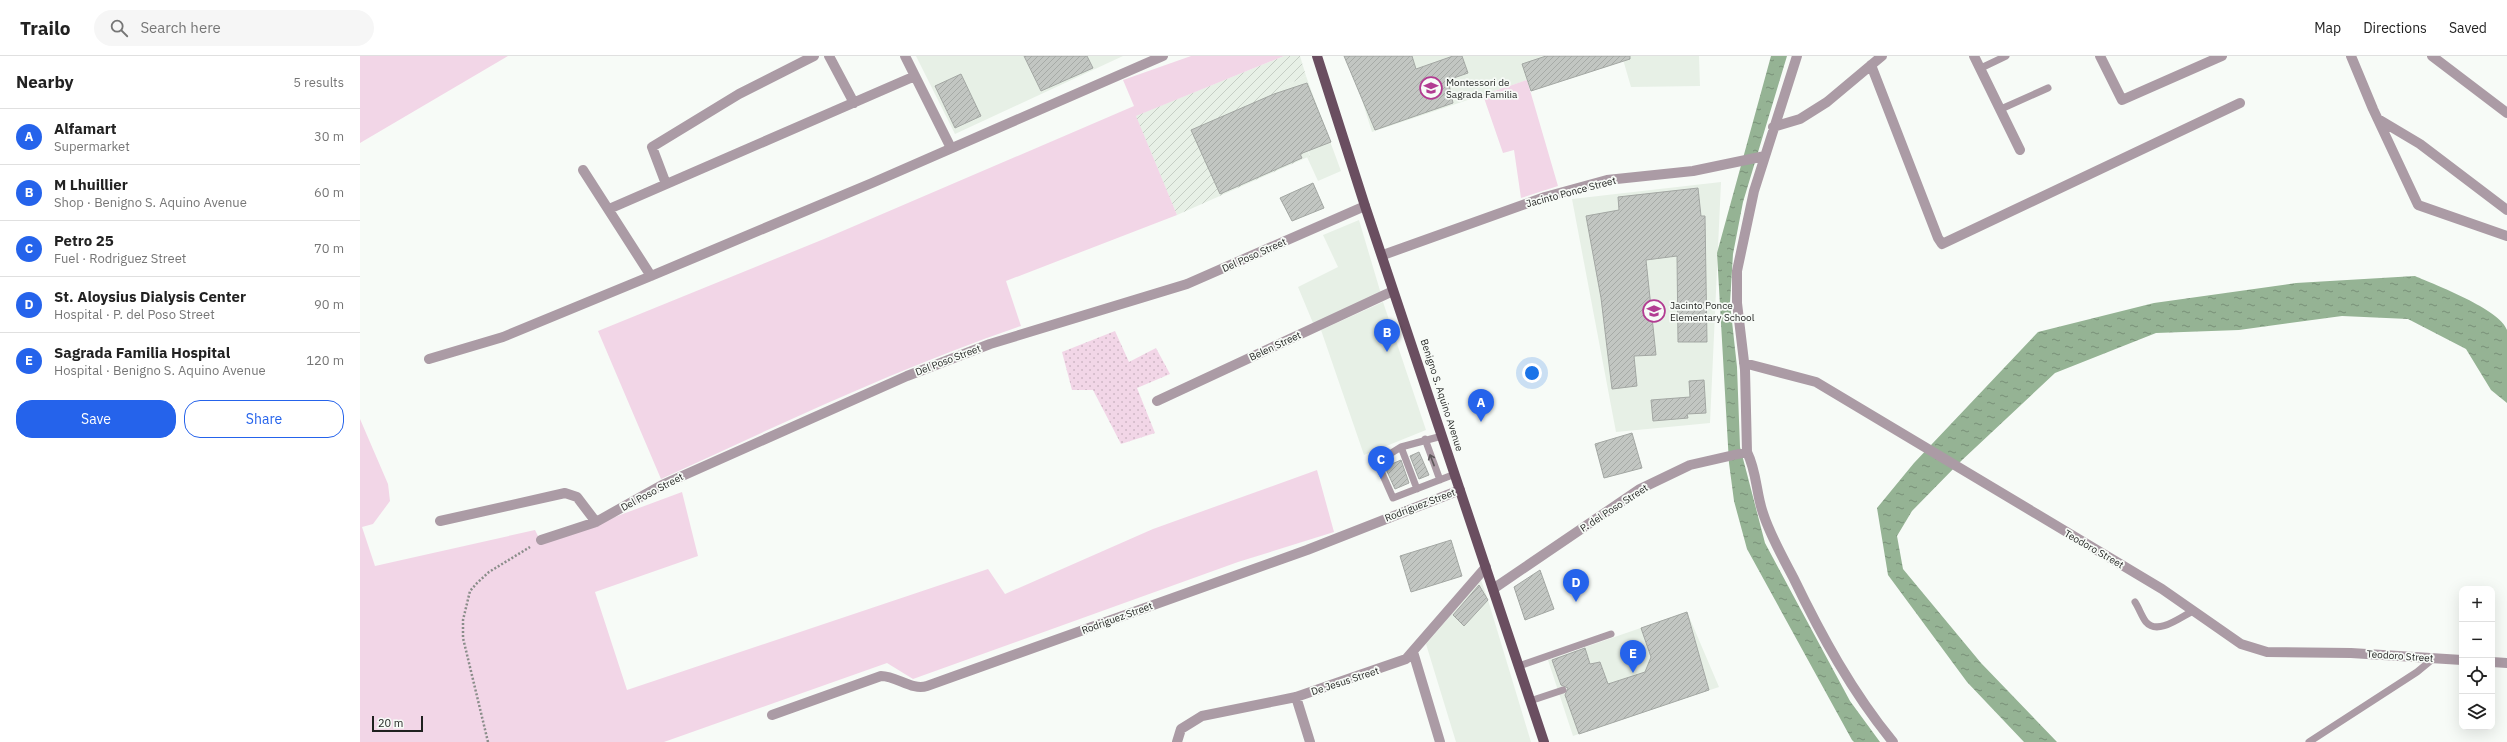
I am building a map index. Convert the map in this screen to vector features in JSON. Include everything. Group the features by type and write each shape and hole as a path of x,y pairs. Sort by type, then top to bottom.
{"main road":[{"name":"Benigno S. Aquino Avenue","path":"1318,56 1365,206 1383,255 1393,291 1544,742"}],"street":[{"path":"666,184 652,147 739,94 814,56"},
{"path":"829,56 854,103"},
{"path":"905,56 950,148"},
{"path":"429,360 503,337 651,276 1163,56"},
{"path":"1797,56 1773,127 1754,191 1737,271 1737,303 1744,363 1747,452 1753,464 1763,513 1804,599 1850,685 1866,710 1893,742"},
{"path":"1773,127 1800,119 1827,102 1882,56"},
{"path":"1974,56 1982,68 2020,150"},
{"path":"2100,56 2122,100 2222,56"},
{"path":"2351,56 2378,119 2418,205 2507,236"},
{"path":"2432,56 2507,113"},
{"path":"1871,65 1938,238 1942,244 2240,103"},
{"path":"609,209 915,76"},
{"path":"2378,119 2420,144 2507,210"},
{"name":"Jacinto Ponce Street","path":"1383,255 1545,197 1607,180 1694,171 1765,156"},
{"path":"583,170 651,276"},
{"name":"Del Poso Street","path":"540,540 596,522 662,485 908,376 990,344 1187,284 1365,206"},
{"name":"Belen Street","path":"1157,401 1393,291"},
{"name":"Teodoro Street","path":"1744,363 1816,382 2162,589 2241,644 2267,652 2351,653 2459,660"},
{"name":"P. del Poso Street","path":"1493,589 1640,489 1690,465 1747,452"},
{"name":"Rodriguez Street","path":"772,715 881,676 892,676 915,687 927,686 1307,550 1460,490"},
{"path":"440,521 565,493 577,497 596,522"},
{"name":"De Jesus Street","path":"1177,742 1181,729 1202,716 1296,697 1396,664 1413,652 1486,567"},
{"path":"1413,652 1440,742"},
{"path":"2495,662 2507,663"},
{"path":"1296,697 1310,742"}],"lane":[{"path":"1982,68 2006,56"},
{"path":"2001,109 2048,88"},
{"path":"1442,436 1424,439 1401,447 1377,462 1392,498 1455,474"},
{"path":"1424,439 1440,480"},
{"path":"1401,447 1417,489"},
{"path":"2135,602 2146,622 2155,627 2168,624 2193,611"},
{"path":"1519,666 1611,634"},
{"path":"2308,742 2417,672 2434,658"},
{"path":"1530,702 1563,690"}],"path":[{"path":"488,742 463,638 463,620 470,591 489,572 540,540"}],"shaded area":[{"path":"360,56 508,56 360,143"},
{"path":"916,56 1123,56 955,134"},
{"path":"1191,56 1284,56 1136,116 1177,215 1006,281 1021,326 929,360 839,398 661,479 598,331 824,239 1134,106 1123,80"},
{"path":"1284,56 1300,56 1306,76 1279,89 1310,156 1177,215 1135,116"},
{"name":"Montessori de Sagrada Familia","path":"1348,56 1599,56 1372,132"},
{"path":"1622,56 1699,56 1700,86 1631,87"},
{"path":"1306,76 1341,171 1318,181 1307,157 1310,155 1279,89"},
{"path":"1527,80 1558,186 1521,198 1514,150 1503,153 1483,95"},
{"name":"Jacinto Ponce Elementary School","path":"1721,182 1710,423 1616,432 1572,199"},
{"path":"1359,220 1381,294 1313,323 1298,287 1338,267 1323,235"},
{"path":"1383,302 1426,430 1364,455 1321,330"},
{"path":"1115,331 1129,362 1156,348 1170,374 1137,388 1155,433 1121,444 1093,390 1072,390 1062,352"},
{"path":"360,419 388,484 390,501 373,524 362,527 375,566 535,530 542,544 682,492 698,556 595,592 627,690 988,569 1005,594 1153,529 1317,470 1334,532 1238,562 913,679 887,663 664,742 360,742"},
{"path":"1481,580 1531,742 1456,742 1426,644"},
{"path":"1687,612 1719,687 1573,736 1548,660"}],"water":[{"path":"1771,56 1787,56 1743,202 1733,254 1730,303 1737,367 1740,447 1765,543 1850,701 1880,742 1854,742 1852,740 1747,549 1734,501 1729,463 1717,253"},
{"path":"2415,276 2466,298 2502,322 2507,330 2507,403 2491,390 2466,349 2408,319 2342,316 2239,330 2156,333 2055,373 1960,462 1912,511 1897,536 1903,569 1981,663 2057,742 2024,742 1967,682 1888,575 1877,508 1914,463 2038,332 2154,303 2296,283"}],"building":[{"path":"1024,56 1087,56 1093,68 1041,91"},
{"path":"1344,56 1412,56 1416,69 1453,56 1462,56 1468,73 1448,80 1453,103 1375,130"},
{"path":"1546,56 1630,56 1630,59 1531,91 1522,64"},
{"path":"961,74 981,116 955,128 935,86"},
{"path":"1307,83 1331,142 1300,154 1302,158 1220,194 1191,130 1274,94"},
{"path":"1313,183 1324,208 1292,221 1280,198"},
{"path":"1698,188 1701,216 1705,216 1707,342 1678,342 1677,256 1646,260 1656,355 1634,356 1637,386 1612,389 1601,298 1586,216 1619,210 1618,197"},
{"path":"1704,380 1706,413 1687,414 1688,418 1653,421 1651,400 1690,397 1689,381"},
{"path":"1632,433 1642,468 1604,478 1595,444"},
{"path":"1419,452 1429,475 1419,479 1410,456"},
{"path":"1401,460 1409,483 1395,489 1385,467"},
{"path":"1451,540 1462,576 1411,592 1400,556"},
{"path":"1540,570 1554,609 1525,620 1514,587"},
{"path":"1479,585 1488,600 1464,626 1453,615"},
{"path":"1687,612 1709,690 1579,734 1565,695 1568,688 1561,685 1552,660 1585,648 1590,664 1600,662 1608,684 1645,672 1651,657 1641,628"}],"place":[{"name":"Montessori de Sagrada Familia","path":"1431,88"},
{"name":"Jacinto Ponce Elementary School","path":"1654,311"},
{"name":"M Lhuillier","path":"1387,352"},
{"name":"Alfamart","path":"1481,422"},
{"name":"Petro 25","path":"1381,479"},
{"name":"St. Aloysius Dialysis Center","path":"1576,602"},
{"name":"Sagrada Familia Hospital","path":"1633,673"}]}
